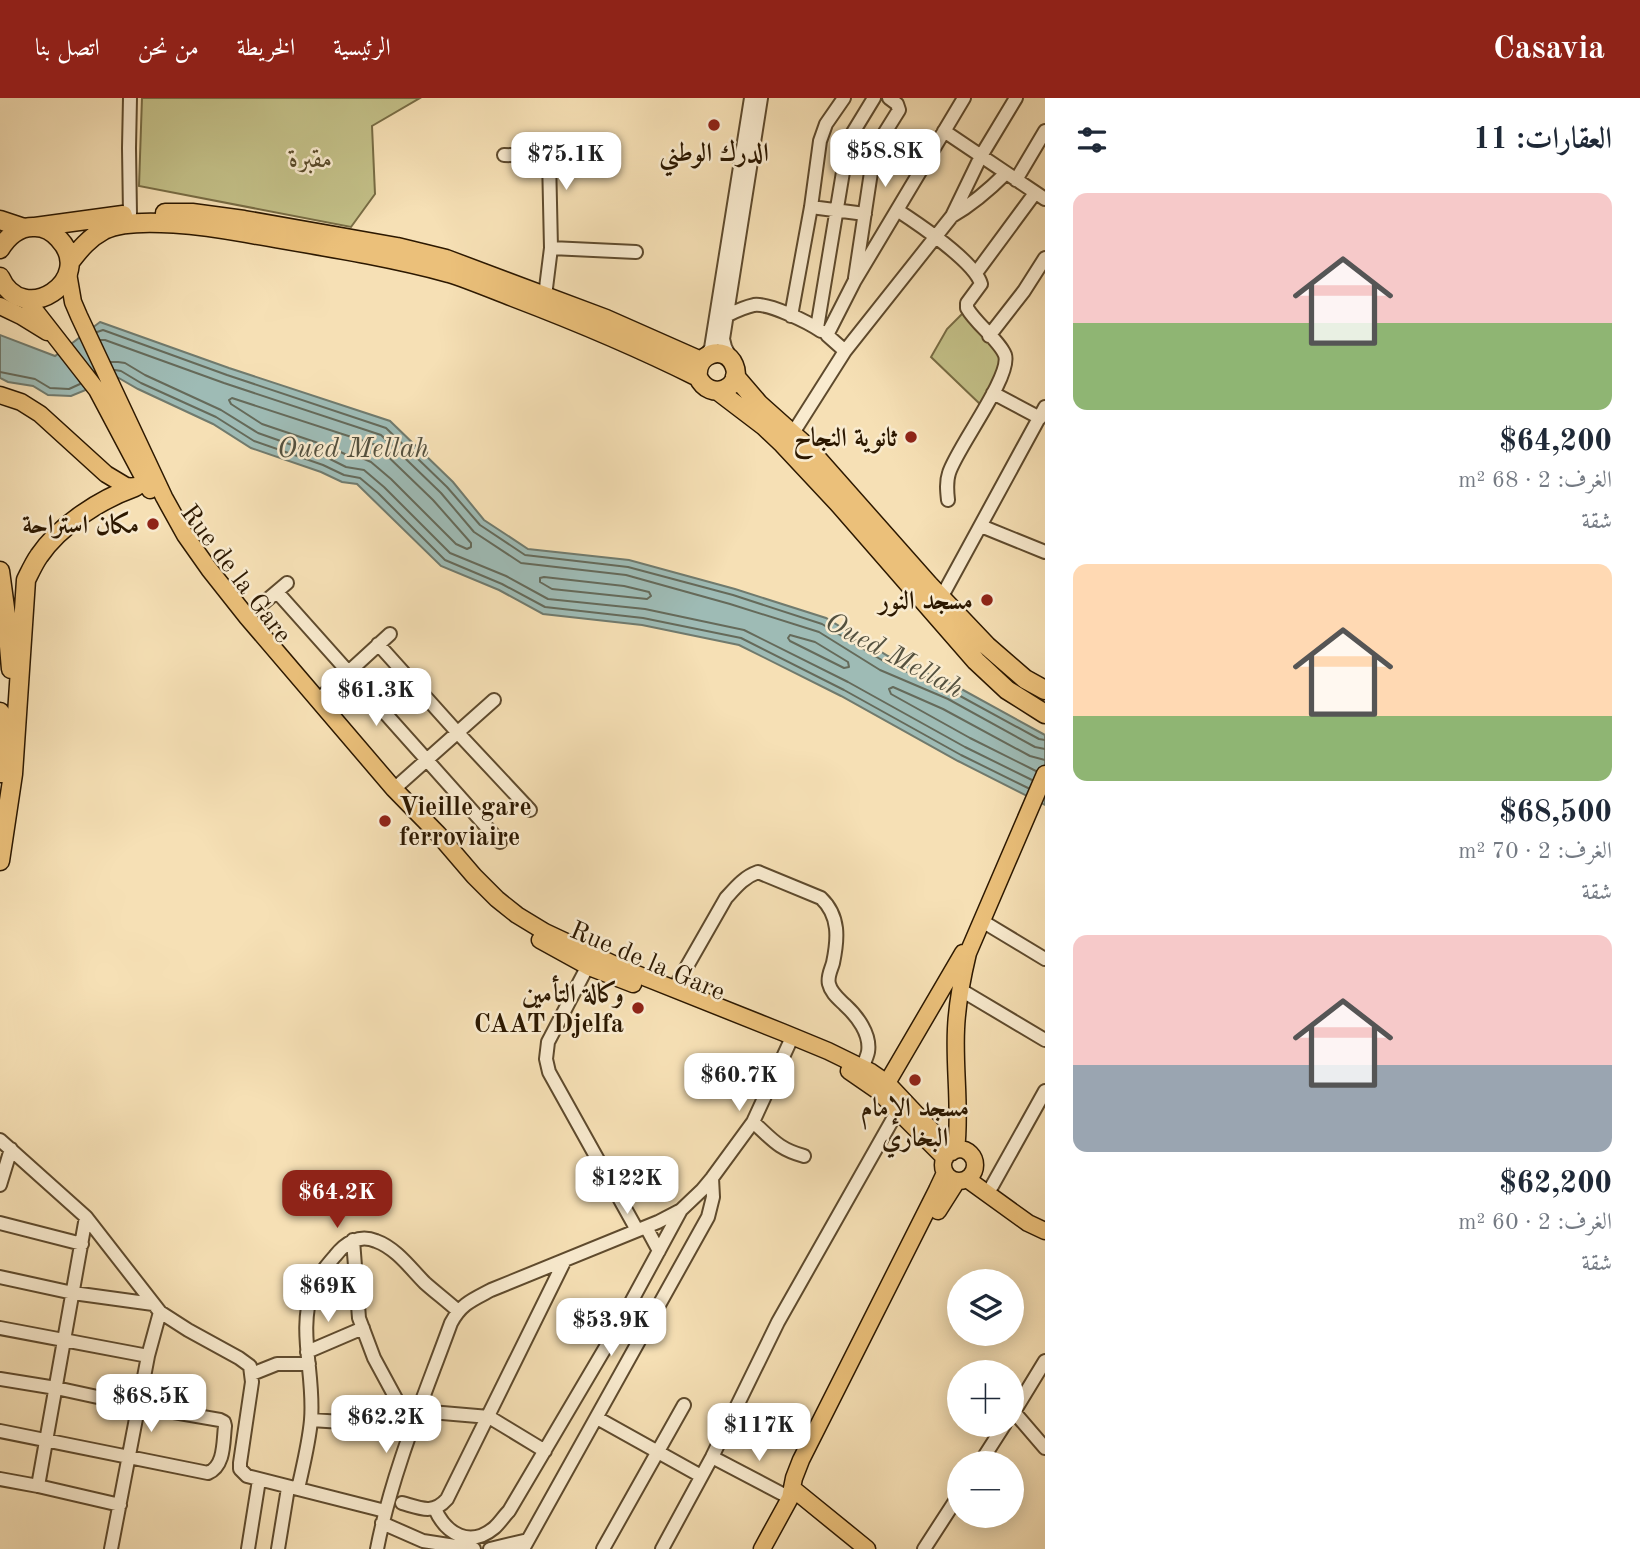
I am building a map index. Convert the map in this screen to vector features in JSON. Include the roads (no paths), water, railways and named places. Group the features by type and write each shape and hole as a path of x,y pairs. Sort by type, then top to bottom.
{"highway":[{"path":"0,250 13,233 29,228 130,214 167,212 212,215 397,247 446,259 606,319 701,365"},
{"path":"0,220 29,228 46,229 55,234 68,251 69,267"},
{"path":"0,305 23,298 44,298 55,292 63,284 69,267 84,243 106,229 135,223 203,226 392,259 452,274 635,346 701,365"},
{"path":"0,277 10,291 23,298"},
{"path":"701,365 716,353 721,354 759,404 806,446 941,598 1006,664 1045,690"},
{"path":"701,365 706,388 718,391 783,444 976,661 1007,690 1045,714"},
{"path":"718,391 729,387 733,368"},
{"path":"0,860 26,580 39,555 58,535 114,495 146,483"},
{"path":"0,572 12,672 7,773"},
{"path":"0,712 7,773"}],"main road":[{"path":"69,267 73,302 104,387"},
{"path":"23,298 57,339 104,387"},
{"path":"0,305 57,339"},
{"name":"Rue de la Gare","path":"104,387 146,483 178,542 239,623 489,906 513,925 591,961 862,1068 887,1083 958,1165"},
{"path":"0,395 32,408 106,474 126,486 146,483"},
{"name":"Rue de la Gare","path":"146,483 209,569 318,701 394,789 497,899 516,915 591,961 624,969 674,989 791,1040 838,1064 861,1078 898,1110 935,1150 958,1165"},
{"path":"771,1549 794,1493 801,1460 937,1190 958,1165 956,1029 968,953 1045,774"},
{"path":"887,1083 982,921"},
{"path":"958,1165 1045,1224"},
{"path":"958,1165 1028,1223 1045,1231"},
{"path":"762,1549 794,1493"},
{"path":"794,1493 867,1549"}],"street":[{"path":"130,98 130,214"},
{"path":"701,365 711,348 751,98"},
{"path":"733,368 723,339 761,98"},
{"path":"791,316 820,141 826,124 844,98"},
{"path":"822,331 836,211 849,139 874,98"},
{"path":"854,282 876,149 899,110 897,104 889,98"},
{"path":"822,331 964,98"},
{"path":"793,433 845,351 952,216 981,156 1016,98"},
{"path":"944,131 1040,196 976,273"},
{"path":"952,216 1011,177 1045,131"},
{"path":"503,155 548,158 551,248 545,296"},
{"path":"811,207 865,214"},
{"path":"897,210 936,236 976,273 981,284 967,303 967,309 998,345 1006,360 993,393 952,464 947,479 947,500"},
{"path":"551,248 636,252"},
{"path":"989,335 1024,291 1045,258"},
{"path":"728,315 745,308 762,305 772,307 822,331 845,351"},
{"path":"941,598 1042,413 993,393"},
{"path":"981,526 1045,552"},
{"path":"247,617 282,588 348,672 500,842"},
{"path":"318,701 390,634"},
{"path":"378,644 530,810"},
{"path":"394,789 494,700"},
{"path":"674,989 726,898 748,876 758,872 810,893 829,905 836,920 837,939 828,980 835,996 860,1021 866,1036 869,1050 862,1068"},
{"path":"982,921 1045,960"},
{"path":"591,961 548,1041 546,1059 549,1072 642,1228 659,1251"},
{"path":"961,990 1045,1040"},
{"path":"435,1509 450,1531 464,1538 478,1537 494,1529 509,1511 617,1328 681,1210 712,1178 753,1122 791,1040"},
{"path":"992,1186 1045,1091"},
{"path":"662,1549 712,1457 778,1322 898,1110"},
{"path":"753,1122 787,1152 804,1156"},
{"path":"0,1140 86,1217 156,1308 250,1366 252,1382 240,1463 240,1469 247,1476 384,1517 423,1541 474,1549"},
{"path":"0,1185 10,1149"},
{"path":"490,1549 526,1544 708,1217 713,1198 712,1178"},
{"path":"377,1549 414,1416 458,1311 468,1301 491,1290 681,1210"},
{"path":"38,1486 86,1217"},
{"path":"0,1223 82,1244"},
{"path":"278,1549 311,1420 306,1324 314,1285 338,1252 348,1242 359,1238 380,1242 458,1311"},
{"path":"354,1240 359,1318 374,1358 414,1416"},
{"path":"402,1503 427,1510 435,1509 447,1499 565,1260"},
{"path":"0,1277 156,1308"},
{"path":"111,1549 156,1308"},
{"path":"0,1328 148,1356"},
{"path":"252,1374 277,1364 308,1358 363,1328"},
{"path":"1024,1395 1045,1361"},
{"path":"0,1379 220,1419 225,1426 220,1459 217,1467 208,1473 0,1431"},
{"path":"603,1549 684,1405"},
{"path":"311,1420 358,1423 414,1416 489,1417 545,1451"},
{"path":"597,1418 701,1476"},
{"path":"1024,1425 1045,1448"},
{"path":"712,1457 794,1493"},
{"path":"0,1479 120,1505"},
{"path":"248,1549 258,1480"},
{"path":"924,1549 947,1514"}],"water":[{"name":"Oued Mellah","path":"100,322 390,421 453,482 484,520 528,549 629,560 735,589 826,618 888,656 954,685 1045,735 1045,805 739,645 642,625 543,614 499,590 441,566 357,484 342,482 251,448 213,424 117,377 71,396 48,395 33,386 0,378 0,335 55,356"}],"place":[{"name":"الدرك الوطني","path":"714,125"},
{"name":"ثانوية النجاح","path":"911,437"},
{"name":"مكان استراحة","path":"153,524"},
{"name":"مسجد النور","path":"987,600"},
{"name":"Vieille gare ferroviaire","path":"385,821"},
{"name":"وكالة التأمين CAAT Djelfa","path":"638,1008"},
{"name":"مسجد الإمام البخاري","path":"915,1080"}],"park label":[{"name":"مقبرة","path":"311,158"}]}
